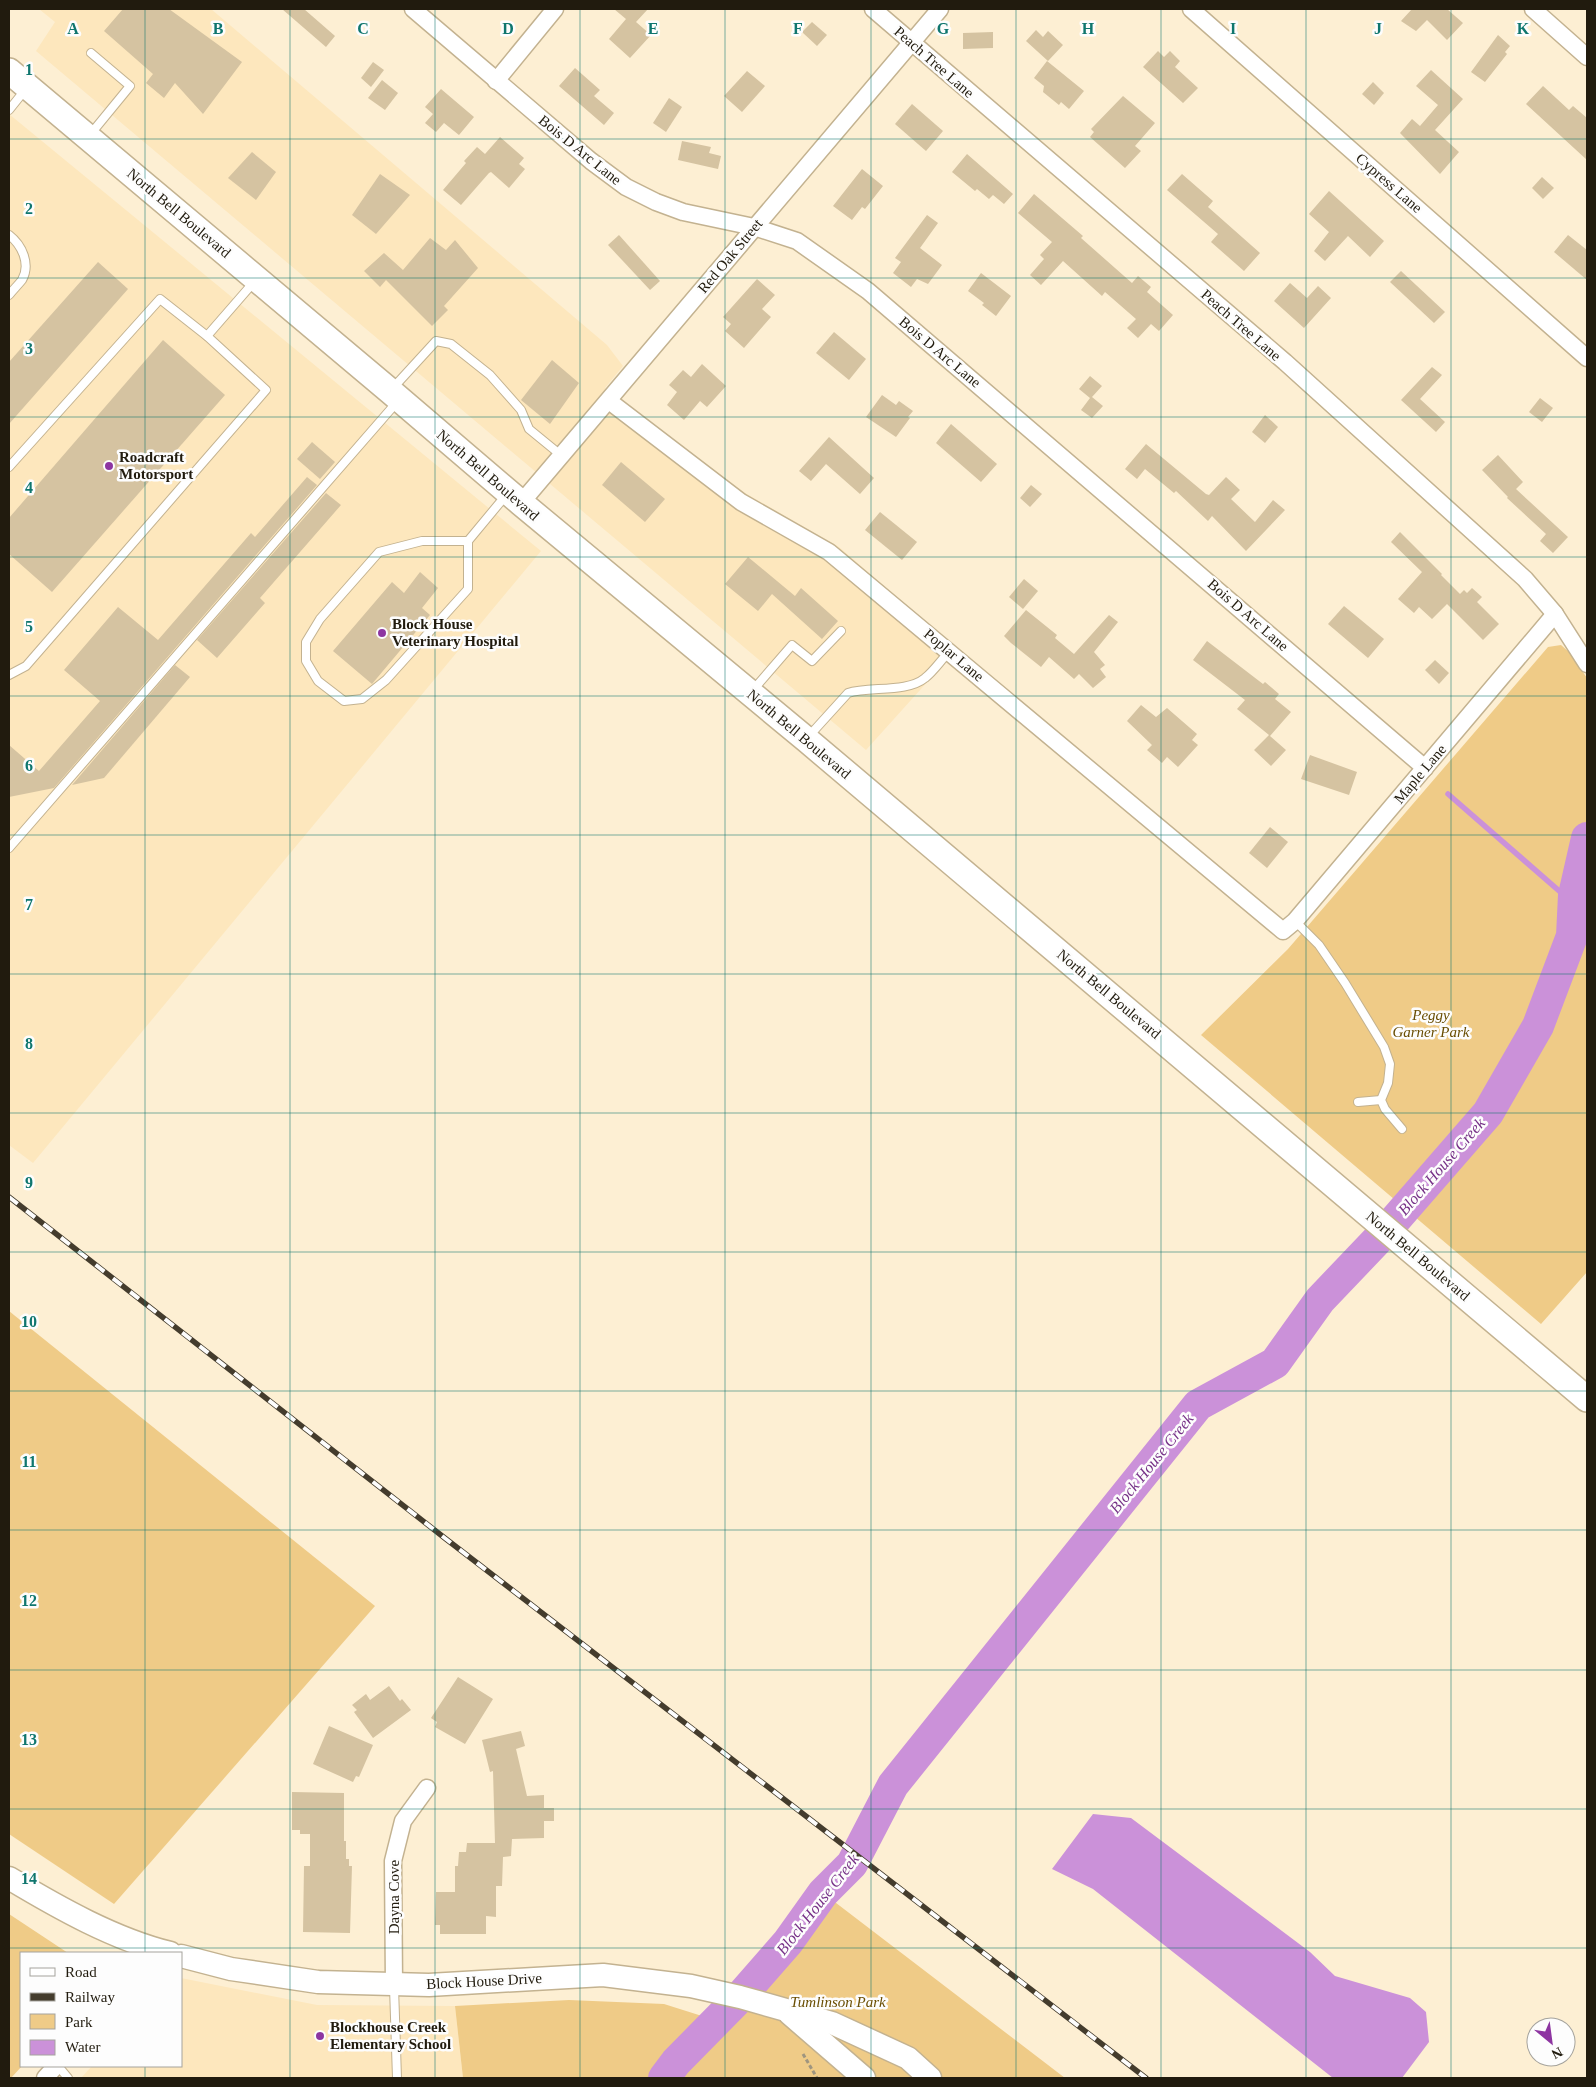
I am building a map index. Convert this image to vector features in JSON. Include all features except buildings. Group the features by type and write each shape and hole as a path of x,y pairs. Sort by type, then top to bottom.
{"main road":[{"name":"North Bell Boulevard","path":"18,79 257,278 514,498 806,740 1587,1399"}],"street":[{"name":"Bois D Arc Lane","path":"413,9 591,161 626,187 656,202 683,212 754,227 797,241 868,291 1425,768"},
{"path":"496,81 555,9"},
{"name":"Peach Tree Lane","path":"873,9 1285,362 1525,579 1555,614 1587,664"},
{"name":"Red Oak Street","path":"514,498 562,456 940,9"},
{"name":"Cypress Lane","path":"1191,9 1587,358"},
{"path":"1532,9 1587,57"},
{"name":"Poplar Lane","path":"609,400 741,502 829,552 949,652 1289,926"},
{"name":"Maple Lane","path":"1289,926 1555,614"},
{"name":"Dayna Cove","path":"394,1985 395,1847 403,1821 427,1788"},
{"path":"9,1878 146,1950 162,1952"},
{"name":"Block House Drive","path":"182,1956 231,1969 318,1982 429,1985 603,1975 691,1986 740,1997 832,2023 908,2058 930,2078"},
{"name":"Block House Drive","path":"785,2010 864,2078"},
{"path":"45,2078 56,2067"}],"lane":[{"path":"88,137 130,86 92,53"},
{"path":"9,110 18,79"},
{"path":"9,235 16,241 24,254 26,267 22,279 9,295"},
{"path":"207,336 257,278"},
{"path":"9,466 160,298 207,336 266,390 26,666 9,675"},
{"path":"9,848 395,395 436,341 450,344 490,374 521,410 529,429 562,456"},
{"path":"468,541 468,589 386,680 362,699 344,701 318,681 306,661 306,642 320,619 379,552 422,541 468,541 514,498"},
{"path":"750,693 792,645 812,661 841,631"},
{"path":"806,740 848,693 856,690 895,688 924,679 949,652"},
{"path":"1289,926 1319,945 1345,983 1384,1048 1390,1064 1388,1083 1381,1100 1385,1110 1402,1129"},
{"path":"1358,1102 1381,1100"},
{"path":"394,1985 397,2078"},
{"path":"58,2067 68,2078"}],"path":[{"path":"803,2054 816,2078"}],"shaded area":[{"path":"39,9 211,9 607,345 623,366 605,388 745,493 839,547 957,649 866,750 36,51 55,22"},
{"path":"9,114 541,551 33,1163 9,1145"},
{"name":"Blockhouse Creek Elementary School","path":"182,1978 317,2005 455,2006 463,2078 81,2078 91,2067 182,2067"}],"green space":[{"name":"Peggy Garner Park","path":"1561,645 1569,652 1587,678 1587,1272 1541,1324 1201,1035 1288,949 1548,647"},
{"path":"9,1311 375,1606 114,1904 9,1834"},
{"name":"Tumlinson Park","path":"823,1893 1065,2078 463,2078 455,2006 569,2000 664,2004 721,2022 788,1942"},
{"path":"9,1914 66,1952 20,1952 21,2067 9,2078"}],"water":[{"path":"1093,1814 1131,1818 1310,1952 1335,1976 1410,1998 1426,2012 1429,2042 1402,2078 1333,2078 1093,1889 1052,1869"}],"waterway":[{"path":"1448,794 1573,903"},
{"name":"Block House Creek","path":"664,2078 676,2062 740,1997 788,1942 823,1893 852,1864 893,1785 1198,1405 1275,1363 1320,1300 1381,1236 1488,1113 1538,1026 1572,936 1574,895 1587,838"}],"railway":[{"path":"9,1197 446,1539 1146,2078"}],"place":[{"name":"Roadcraft Motorsport","path":"109,466"},
{"name":"Block House Veterinary Hospital","path":"382,633"},
{"name":"Blockhouse Creek Elementary School","path":"320,2036"}]}
